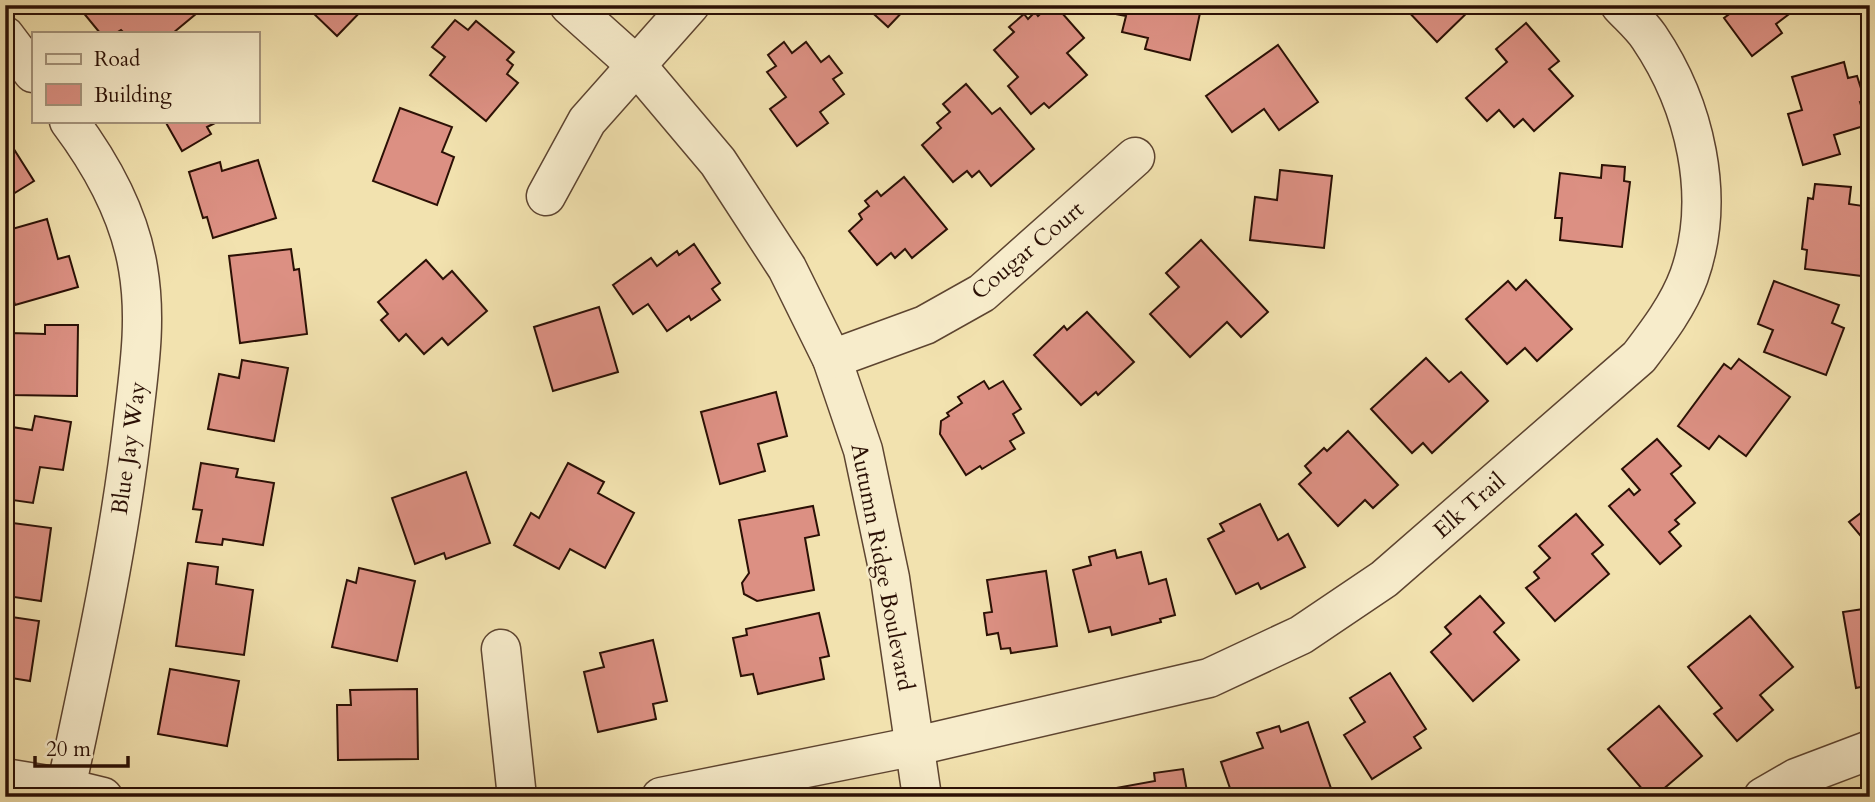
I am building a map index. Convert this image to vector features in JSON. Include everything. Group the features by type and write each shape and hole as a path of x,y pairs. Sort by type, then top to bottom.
{"street":[{"name":"Autumn Ridge Boulevard","path":"569,5 637,66 718,162 787,268 832,359 863,450 890,578 922,797"},
{"path":"545,196 587,121 690,5"},
{"name":"Elk Trail","path":"661,797 916,746 1209,678 1301,635 1384,579 1639,357 1668,320 1688,277 1695,253 1702,200 1697,152 1679,91 1648,37 1620,5"},
{"path":"5,36 32,72"},
{"name":"Blue Jay Way","path":"66,788 126,480 143,335 138,267 120,203 97,158 70,122"},
{"name":"Cougar Court","path":"832,359 925,325 982,293 1135,157"},
{"path":"501,649 517,797"},
{"path":"1763,797 1796,778 1870,750"},
{"path":"5,778 103,797"}],"building":[{"path":"77,5 191,5 197,13 174,32 99,32"},
{"path":"316,5 367,5 337,36 311,11"},
{"path":"864,5 909,5 888,27"},
{"path":"1050,5 1055,5 1084,38 1067,53 1087,75 1049,108 1044,103 1031,114 1008,86 1018,77 994,50 1014,32 1009,27 1024,14 1028,19 1035,12 1038,16"},
{"path":"1107,5 1181,5 1181,8 1200,13 1190,60 1145,49 1148,38 1122,32 1126,16 1105,12"},
{"path":"1408,5 1475,5 1437,42 1405,8"},
{"path":"1727,5 1801,5 1776,24 1782,33 1752,56 1724,18 1732,12"},
{"path":"455,20 468,30 476,21 514,52 507,60 513,65 507,74 518,83 486,121 430,75 445,57 432,47"},
{"path":"1526,23 1559,61 1549,69 1573,96 1534,131 1523,119 1514,127 1499,110 1487,121 1466,98 1507,62 1496,49"},
{"path":"784,42 792,53 806,42 821,62 829,56 842,73 833,79 844,94 820,112 828,123 797,146 770,109 786,97 767,72 776,66 768,55"},
{"path":"1278,45 1318,102 1279,130 1264,109 1232,132 1206,96"},
{"path":"1844,62 1848,78 1857,76 1865,101 1860,102 1867,125 1834,135 1840,154 1803,165 1788,114 1802,110 1792,77"},
{"path":"966,84 992,114 1000,108 1034,149 991,186 979,171 972,177 967,171 953,182 922,145 941,128 937,123 950,112 943,104"},
{"path":"400,108 452,127 442,152 454,157 437,205 373,181"},
{"path":"166,122 217,122 207,127 211,134 182,151"},
{"path":"5,135 34,181 5,199"},
{"path":"258,160 276,218 213,238 207,217 203,218 189,172 220,162 222,171"},
{"path":"1602,165 1625,167 1624,181 1630,182 1622,247 1560,240 1562,218 1555,218 1560,173 1601,178"},
{"path":"1280,170 1332,176 1324,248 1250,240 1255,197 1277,200"},
{"path":"904,177 947,229 912,258 905,249 895,258 891,253 877,265 849,231 862,219 859,214 869,206 865,201 877,191 881,196"},
{"path":"1815,184 1851,187 1849,204 1870,207 1870,277 1805,269 1807,250 1802,249 1808,198 1813,199"},
{"path":"47,219 58,259 69,256 78,287 15,305 5,269 5,231"},
{"path":"1201,240 1268,312 1241,337 1227,322 1190,357 1150,314 1179,287 1166,273"},
{"path":"694,244 720,283 712,289 720,300 691,320 689,316 667,331 648,304 633,314 613,285 651,258 657,266 677,251 679,255"},
{"path":"291,249 294,270 299,269 307,334 240,343 229,256"},
{"path":"426,260 443,279 452,271 487,311 448,345 442,338 424,354 406,334 399,341 381,320 388,314 378,302"},
{"path":"1526,280 1572,329 1537,361 1525,348 1507,364 1466,319 1508,281 1516,290"},
{"path":"1774,281 1839,305 1832,323 1844,328 1826,375 1764,352 1773,330 1758,324"},
{"path":"599,307 618,372 553,391 534,327"},
{"path":"1087,312 1134,362 1098,395 1096,392 1081,405 1034,355 1064,326 1067,330"},
{"path":"45,325 78,325 77,396 9,395 10,333 45,334"},
{"path":"1426,358 1449,382 1461,372 1488,401 1432,453 1423,443 1412,453 1371,409"},
{"path":"1739,359 1790,397 1746,456 1719,436 1709,449 1678,426 1724,364 1731,369"},
{"path":"242,360 288,368 274,441 208,429 219,374 239,378"},
{"path":"984,381 989,389 1003,381 1021,409 1013,414 1024,433 1010,441 1015,449 982,469 980,466 966,475 940,434 941,421 949,416 947,413 962,403 958,397"},
{"path":"776,392 787,436 758,444 765,471 720,484 701,412"},
{"path":"35,416 71,422 63,470 40,467 33,503 5,499 5,426 32,430"},
{"path":"1348,431 1398,485 1373,508 1365,500 1338,526 1299,484 1311,473 1305,466 1324,448 1327,451"},
{"path":"1657,439 1681,466 1671,474 1695,503 1675,520 1679,524 1669,532 1681,546 1660,564 1609,506 1629,489 1634,495 1640,490 1622,469"},
{"path":"201,463 238,469 236,477 274,483 263,545 223,539 222,545 196,542 202,510 193,509"},
{"path":"568,463 604,482 598,493 634,513 605,568 570,549 559,569 514,545 531,513 539,518"},
{"path":"466,472 490,543 446,559 444,553 415,564 392,498"},
{"path":"1260,504 1278,540 1288,534 1305,567 1261,589 1258,583 1236,594 1208,539 1224,531 1220,524"},
{"path":"813,506 819,535 805,538 814,590 757,601 744,594 742,583 749,573 739,520"},
{"path":"1870,506 1870,547 1849,522"},
{"path":"1576,514 1603,545 1592,554 1609,574 1555,621 1526,588 1539,578 1534,572 1550,558 1539,546"},
{"path":"5,522 51,528 41,601 7,596"},
{"path":"1115,550 1117,558 1141,552 1149,584 1166,579 1175,615 1160,619 1161,622 1112,635 1110,627 1089,632 1073,570 1091,565 1089,557"},
{"path":"188,563 218,567 216,584 253,590 244,655 176,646"},
{"path":"359,568 415,581 397,661 332,647 347,580 356,583"},
{"path":"1046,571 1057,646 1011,653 1010,648 1001,649 998,633 987,635 984,613 992,612 987,580"},
{"path":"1480,596 1504,623 1494,632 1519,660 1473,701 1431,652 1451,634 1445,627"},
{"path":"1870,608 1870,685 1856,688 1843,612"},
{"path":"819,613 829,656 820,658 824,679 758,694 753,674 741,676 733,638 747,635 746,629"},
{"path":"5,616 39,621 30,681 5,677"},
{"path":"1750,616 1793,667 1760,695 1773,710 1737,741 1714,714 1722,708 1688,667"},
{"path":"653,640 667,701 653,704 656,719 598,732 584,672 604,667 600,653"},
{"path":"170,669 239,681 227,746 158,734"},
{"path":"1390,673 1426,729 1414,737 1421,748 1372,779 1344,735 1365,722 1350,698"},
{"path":"417,689 418,759 338,760 337,705 351,705 350,690"},
{"path":"1659,706 1702,756 1654,797 1649,797 1608,749"},
{"path":"1308,722 1334,797 1233,797 1221,762 1263,748 1257,733 1279,726 1281,732"},
{"path":"1183,769 1188,797 1118,797 1116,788 1155,781 1154,773"}]}
